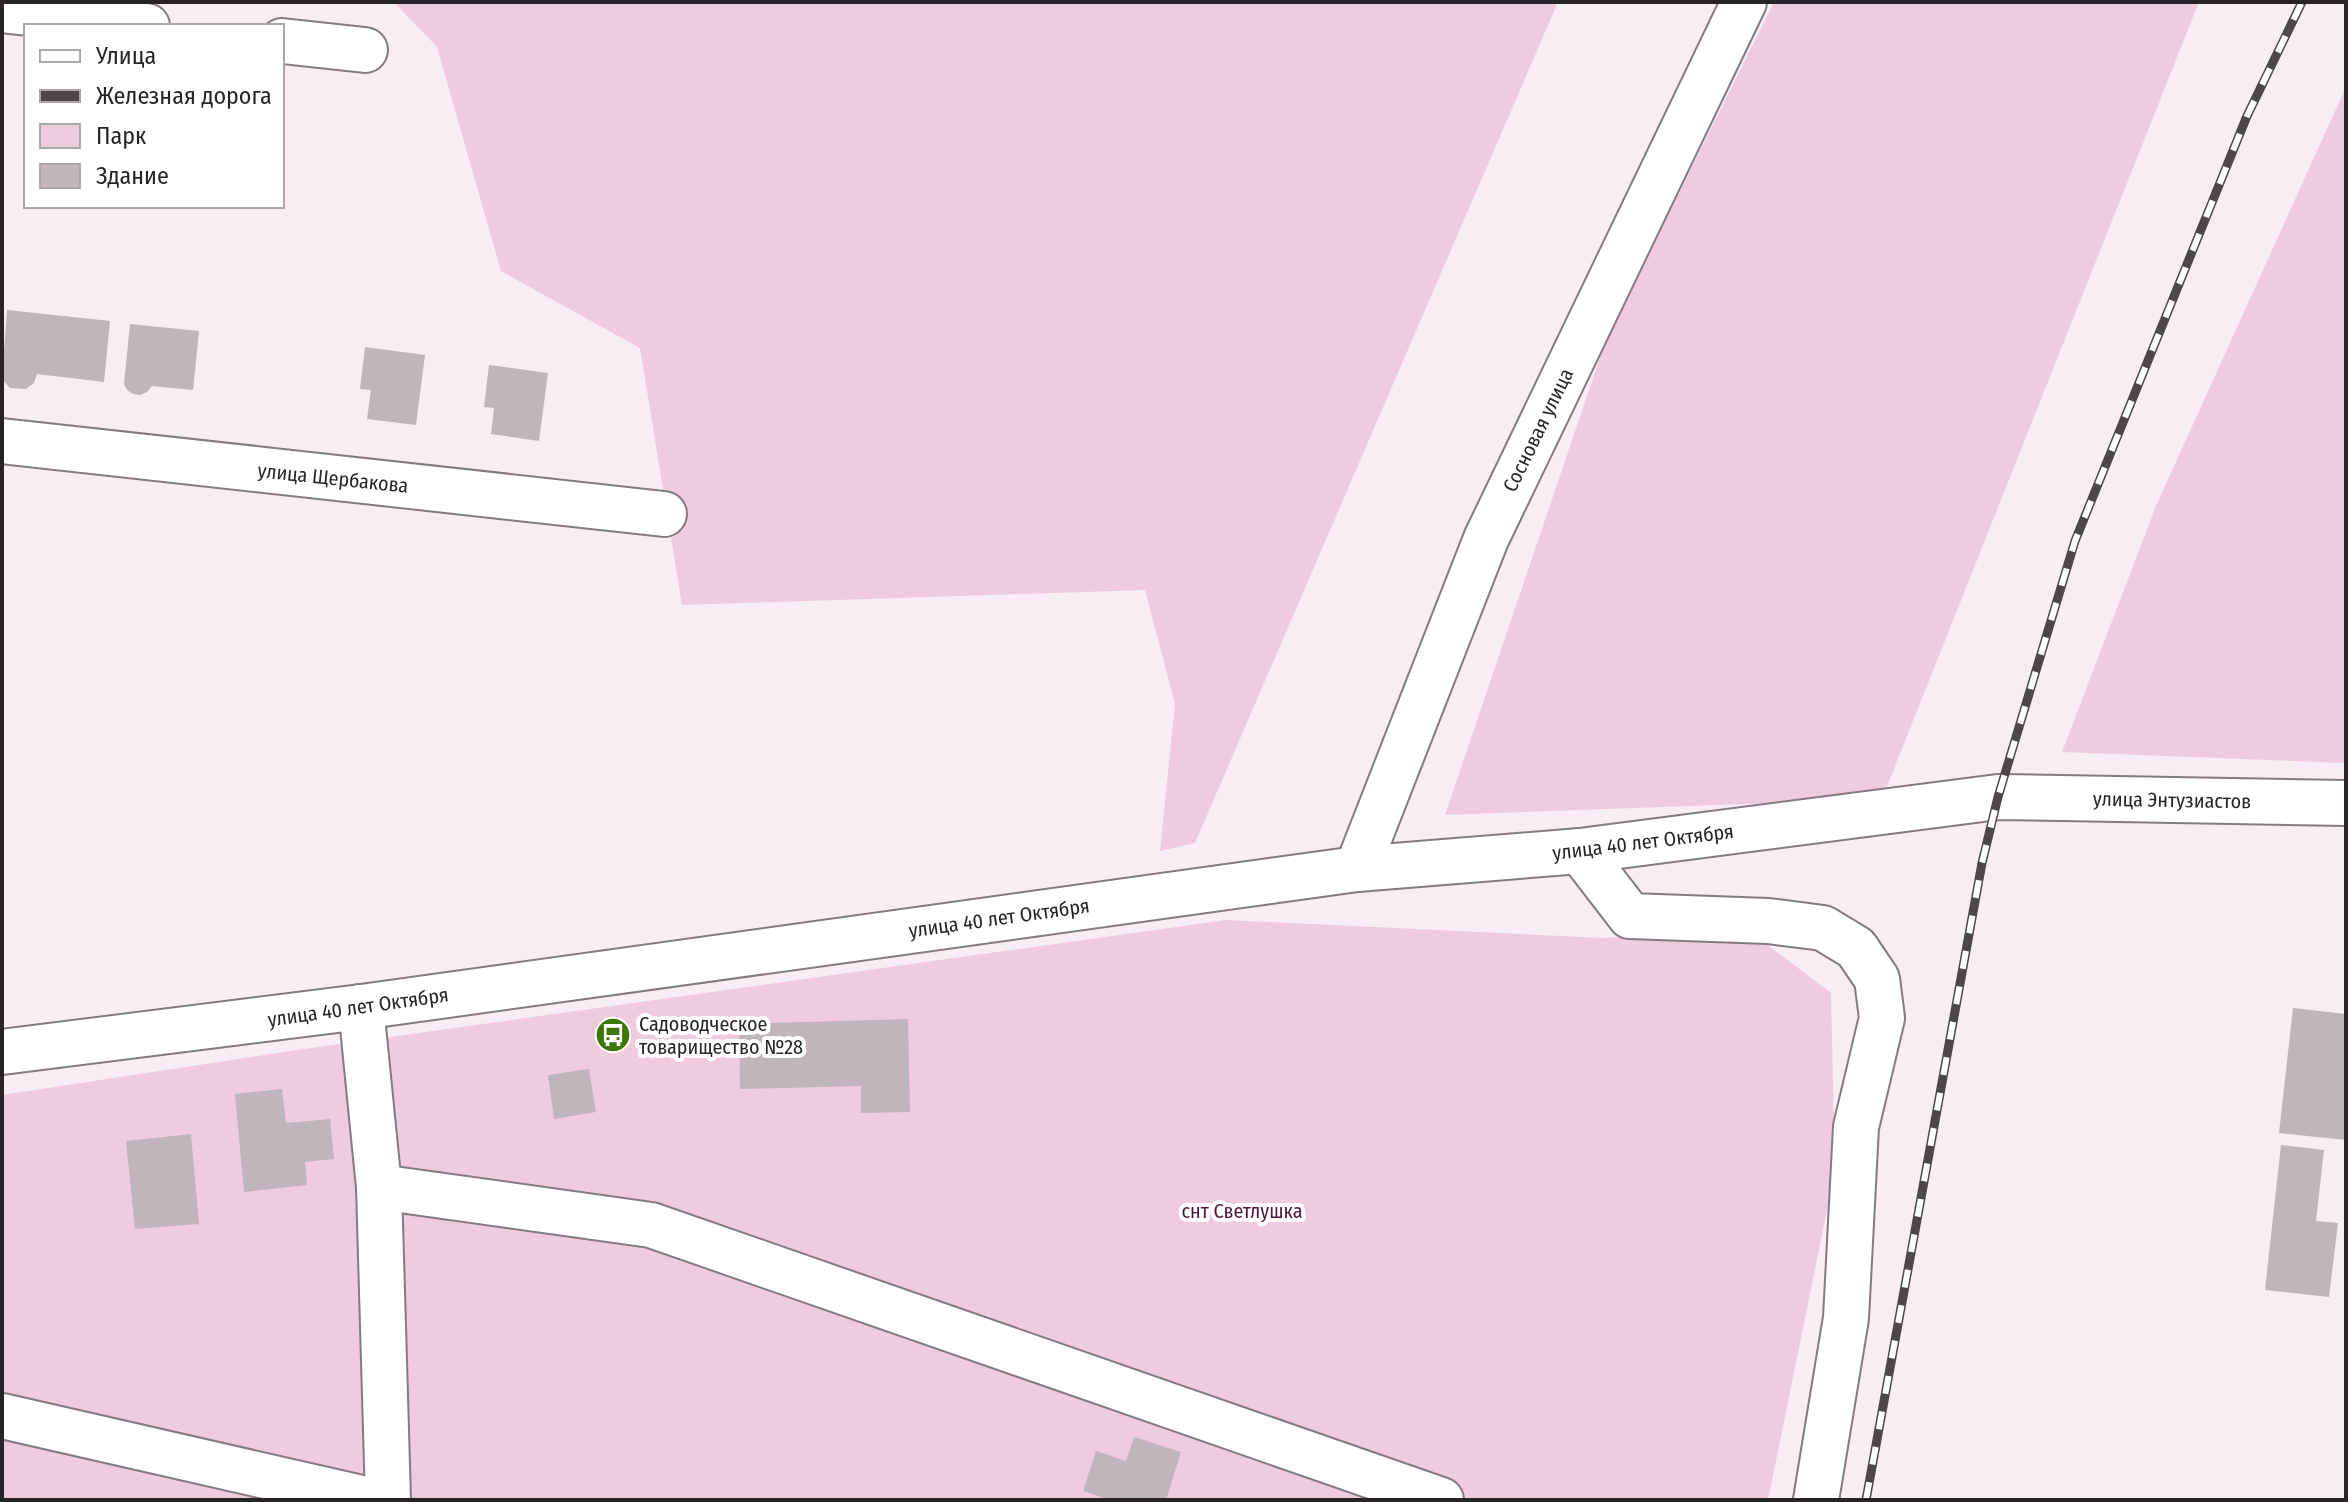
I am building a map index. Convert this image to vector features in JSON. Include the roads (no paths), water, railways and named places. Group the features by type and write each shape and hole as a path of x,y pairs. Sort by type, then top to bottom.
{"street":[{"name":"Сосновая улица","path":"1357,869 1486,539 1744,2"},
{"path":"2,10 129,24"},
{"path":"284,41 365,50"},
{"name":"улица Щербакова","path":"2,441 664,514"},
{"name":"улица 40 лет Октября","path":"2,1052 361,1007 1357,869 1580,851 1998,797"},
{"name":"улица Энтузиастов","path":"1998,797 2346,803"},
{"path":"1580,851 1630,916 1768,921 1823,928 1856,948 1877,979 1882,1018 1856,1127 1846,1318 1816,1500"},
{"path":"361,1007 379,1187 388,1500"},
{"path":"379,1187 651,1225 1441,1500"},
{"path":"2,1416 370,1500"}],"railway":[{"path":"1866,1500 1982,863 1998,797 2075,541 2247,116 2302,2"}],"place":[{"name":"Садоводческое товарищество №28","path":"613,1035"}],"park label":[{"name":"снт Светлушка","path":"1242,1211"}]}
